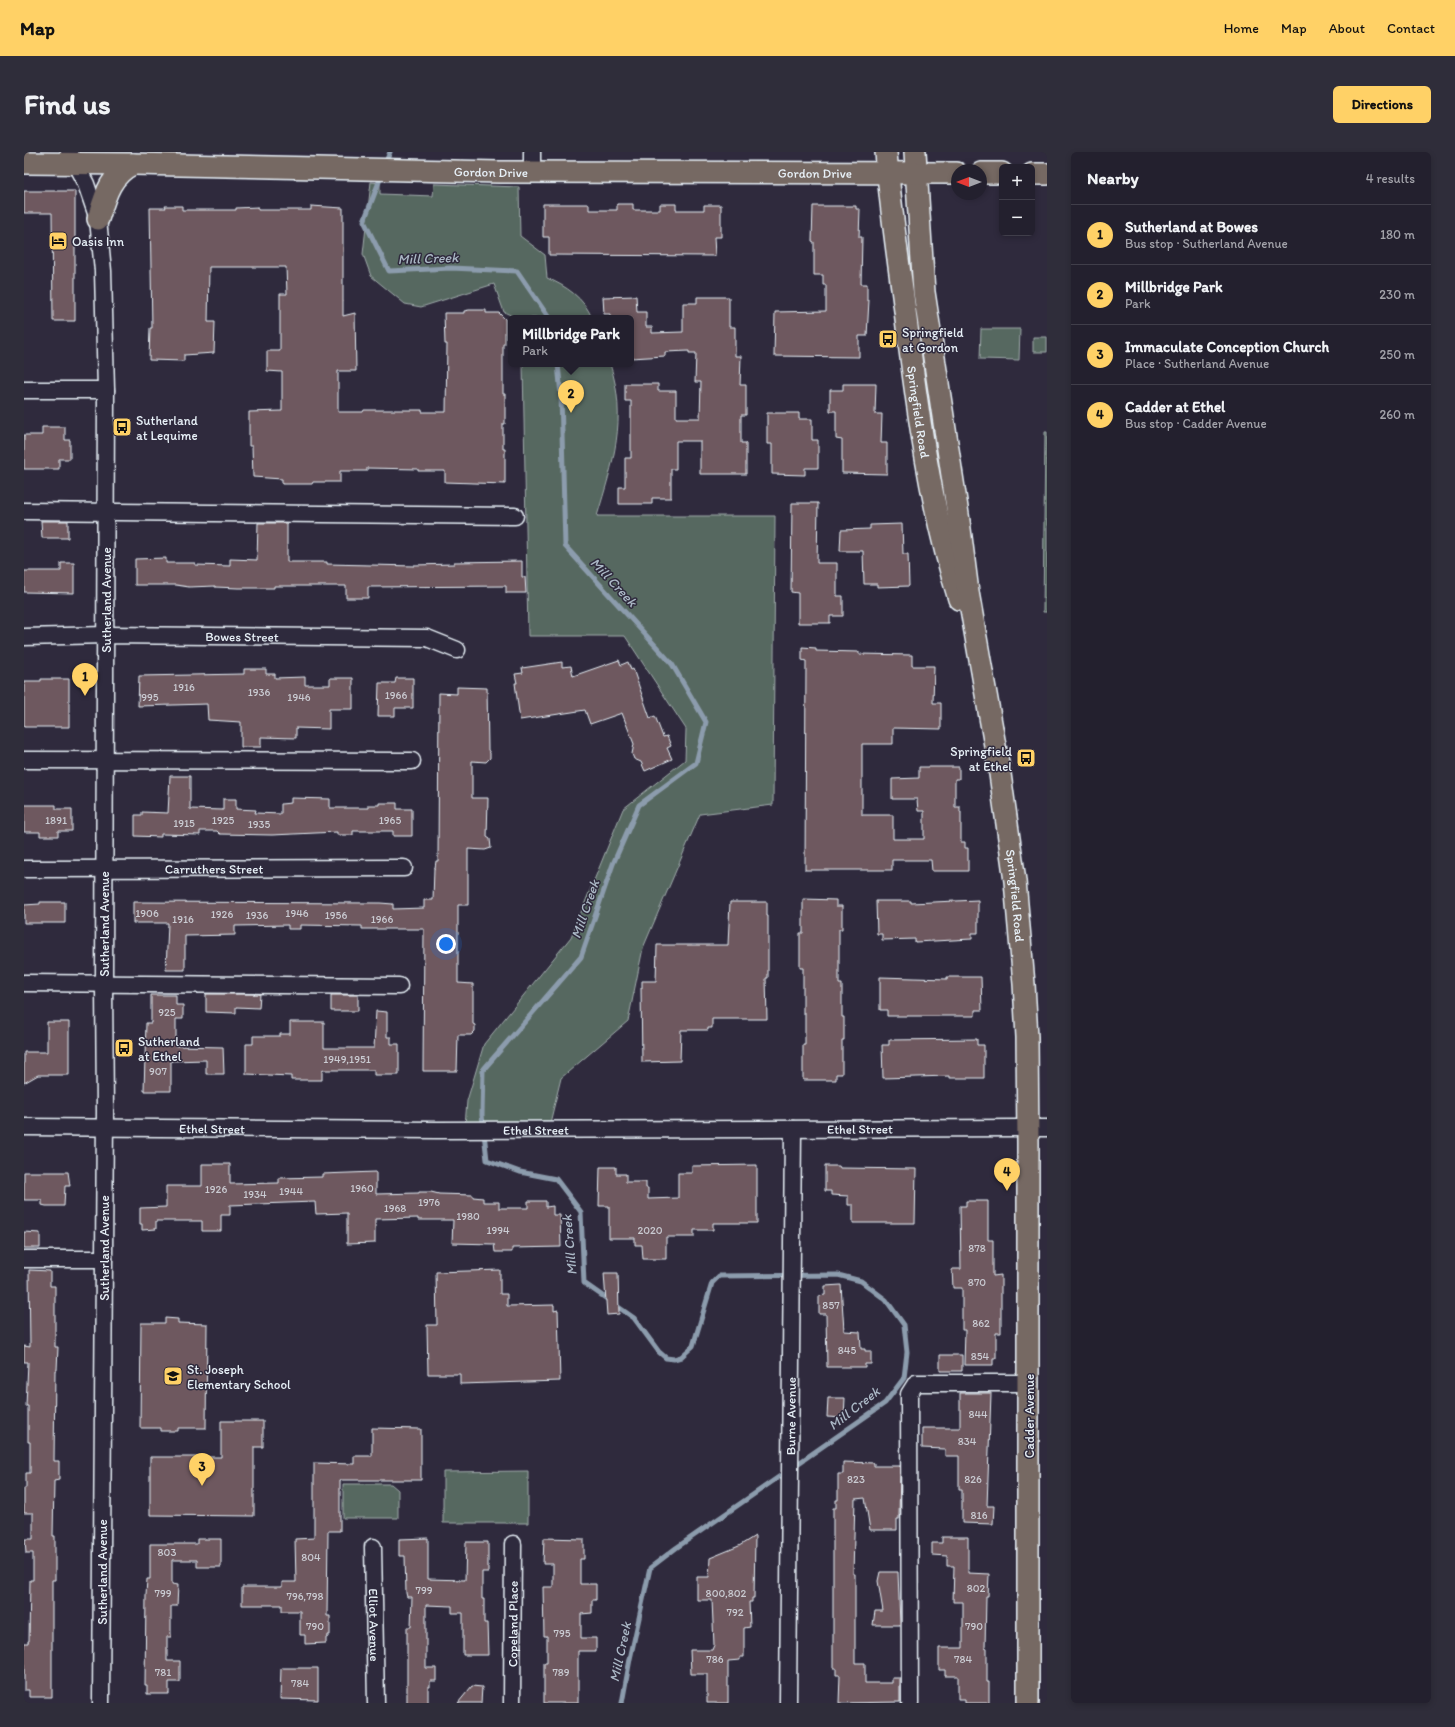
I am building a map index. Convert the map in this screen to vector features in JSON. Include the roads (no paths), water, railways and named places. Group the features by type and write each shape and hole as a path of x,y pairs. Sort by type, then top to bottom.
{"main road":[{"name":"Springfield Road","path":"886,152 924,453 948,564 980,666"},
{"name":"Springfield Road","path":"915,152 924,292 959,521 968,592 1000,774 1015,881 1026,1014 1038,1128"},
{"name":"Gordon Drive","path":"24,163 72,158 133,164 202,159 371,168 532,173 951,173"},
{"path":"98,219 110,185 122,169 133,164"},
{"path":"987,173 999,174"},
{"path":"1035,174 1047,174"},
{"name":"Cadder Avenue","path":"1028,1703 1029,1383 1038,1128"}],"street":[{"path":"532,152 532,173"},
{"name":"Sutherland Avenue","path":"72,158 86,184 98,219 104,271 106,390 104,870 105,1128 101,1703"},
{"path":"24,390 106,390"},
{"path":"24,511 515,516"},
{"name":"Bowes Street","path":"24,637 106,635 427,638 457,650"},
{"path":"24,760 412,761"},
{"name":"Carruthers Street","path":"24,869 104,870 404,868"},
{"path":"24,984 399,986"},
{"name":"Ethel Street","path":"24,1127 437,1130 1038,1128"},
{"name":"Burne Avenue","path":"788,1703 792,1129"},
{"path":"24,1259 104,1259"},
{"path":"910,1703 909,1394 916,1383 1029,1383"},
{"name":"Copeland Place","path":"512,1544 512,1703"},
{"name":"Elliot Avenue","path":"373,1547 376,1703"}],"waterway":[{"name":"Mill Creek","path":"385,164 390,152"},
{"name":"Mill Creek","path":"382,174 364,221 389,271 451,268 517,271 547,315"},
{"name":"Mill Creek","path":"558,367 561,395 565,546 672,664 706,722 696,763 639,805 613,864 581,957 483,1070 482,1115 487,1160 520,1172 556,1179 581,1212 584,1283 634,1318 659,1352 666,1358 674,1359 681,1357 693,1346 712,1283 719,1276 838,1275 861,1281 886,1300 904,1325 907,1352 904,1378 885,1403 793,1467"},
{"name":"Mill Creek","path":"622,1703 650,1568 676,1548 786,1472"}],"place":[{"name":"Oasis Inn","path":"58,241"},
{"name":"Springfield at Gordon","path":"888,339"},
{"name":"Millbridge Park","path":"571,413"},
{"name":"Sutherland at Lequime","path":"122,427"},
{"name":"Sutherland at Bowes","path":"85,696"},
{"name":"Springfield at Ethel","path":"1026,758"},
{"name":"Sutherland at Ethel","path":"124,1048"},
{"name":"Cadder at Ethel","path":"1007,1191"},
{"name":"St. Joseph Elementary School","path":"173,1376"},
{"name":"Immaculate Conception Church","path":"202,1486"}]}
